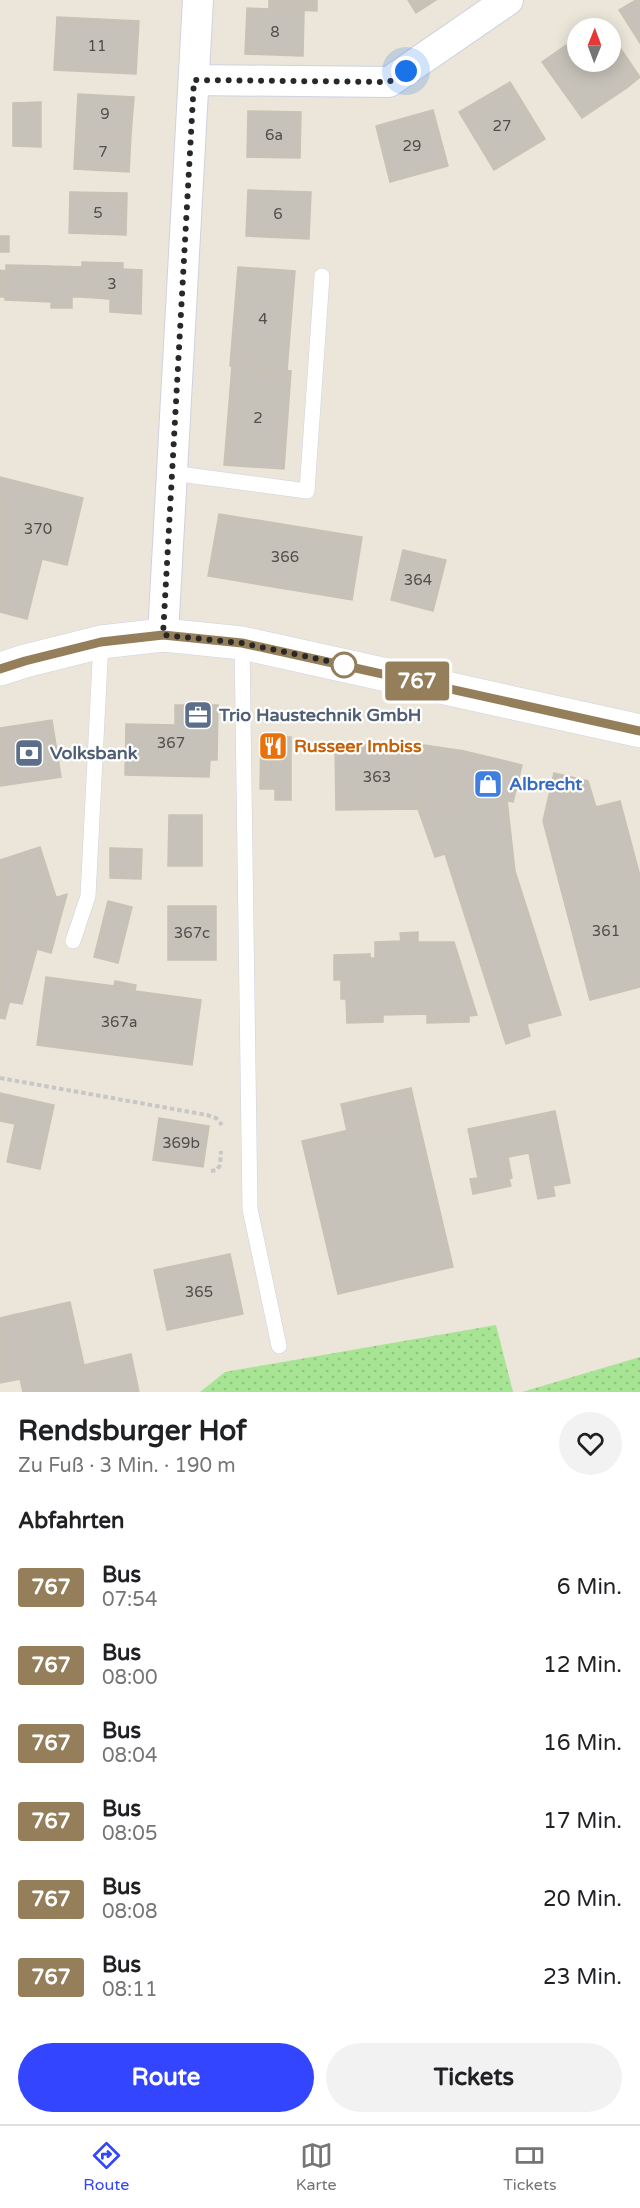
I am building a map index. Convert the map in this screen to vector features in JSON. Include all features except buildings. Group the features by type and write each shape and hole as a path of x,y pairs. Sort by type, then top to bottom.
{"street":[{"path":"163,635 198,0"},
{"path":"194,80 389,82 508,0"},
{"path":"0,669 101,642 163,635 242,643 640,731"}],"lane":[{"path":"172,473 307,490 322,276"},
{"path":"72,941 88,896 101,642"},
{"path":"242,643 250,1209 279,1346"}],"path":[{"path":"0,1078 207,1115 216,1118 221,1123 223,1131"},
{"path":"211,1171 217,1170 220,1165 222,1143"}],"green space":[{"path":"496,1325 513,1392 200,1392 225,1372"},
{"path":"640,1357 640,1392 522,1392"}],"bus line":[{"name":"767","path":"0,669 101,642 163,635 242,643 640,731"}],"place":[{"name":"Trio Haustechnik GmbH","path":"198,715"},
{"name":"Russeer Imbiss","path":"273,746"},
{"name":"Volksbank","path":"29,753"},
{"name":"Albrecht","path":"488,784"}],"route":[{"path":"344,665 351,666 242,643 163,635 194,80 389,82 406,71"}]}
